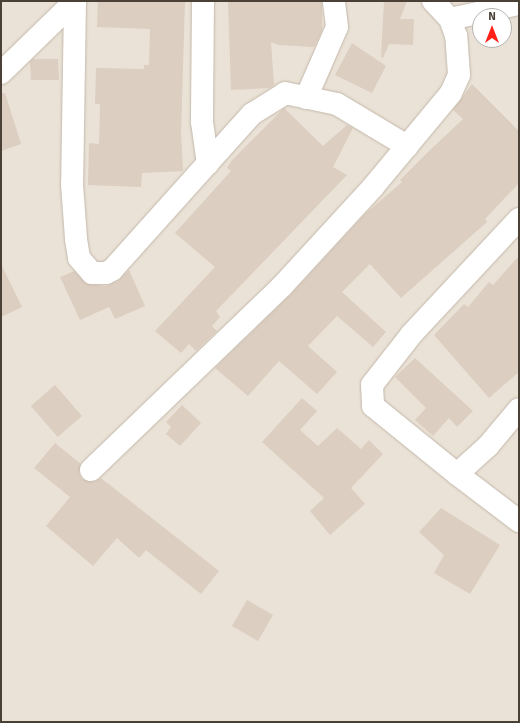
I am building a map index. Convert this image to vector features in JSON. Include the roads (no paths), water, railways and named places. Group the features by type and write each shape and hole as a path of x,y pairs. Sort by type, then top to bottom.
{"street":[{"path":"74,1 72,184 79,258 92,273 98,274 112,270 252,114 285,93 337,104 407,146"},
{"path":"1,73 74,1"},
{"path":"203,1 202,122 208,164"},
{"path":"306,98 336,27 334,1"},
{"path":"92,470 248,322 373,187 451,94 459,75 456,36 450,19 433,1"},
{"path":"450,19 519,4"},
{"path":"519,219 412,335 372,385 373,406 457,474 519,521"},
{"path":"457,474 488,446 519,409"}]}
